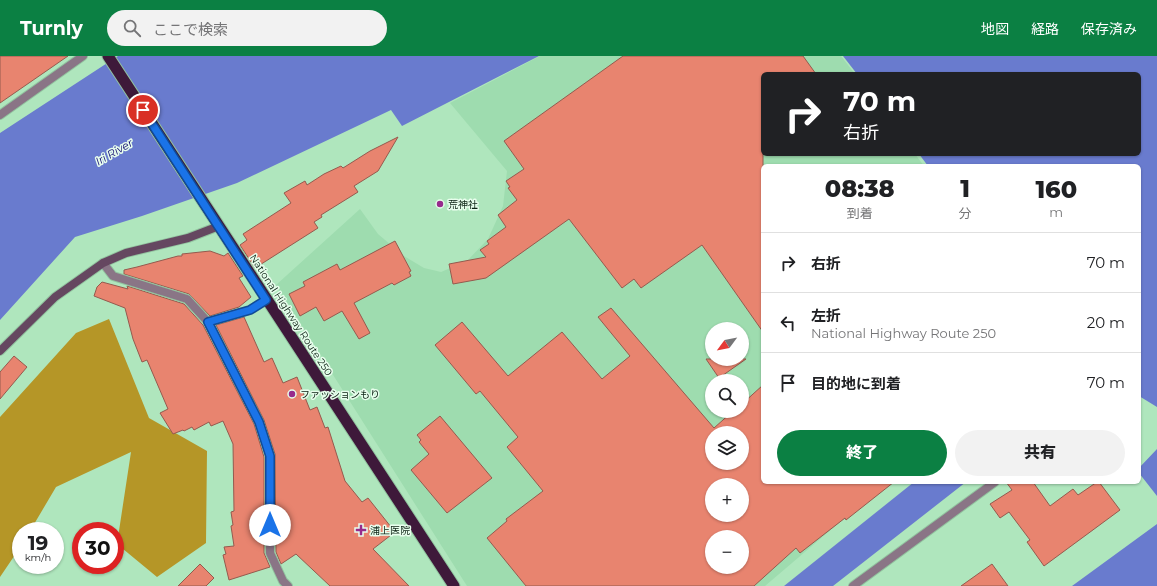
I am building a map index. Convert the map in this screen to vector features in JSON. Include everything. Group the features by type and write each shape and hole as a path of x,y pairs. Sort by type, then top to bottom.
{"highway":[{"name":"National Highway Route 250","path":"109,58 454,586"}],"main road":[{"path":"0,351 54,297 103,263 126,253 188,238 218,226"}],"street":[{"path":"0,115 83,56"},
{"path":"103,263 113,276 187,299 208,322 259,422 270,456 270,553 283,581 288,586"},
{"path":"208,322 250,310 266,300"},
{"path":"853,586 992,484"}],"shaded area":[{"path":"540,56 841,56 853,72 761,72 761,156 916,156 922,164 761,164 761,484 885,484 765,586 467,586 276,285 360,209 378,234 404,256 424,268 441,272 467,261 488,239 503,206 507,171 450,103"},
{"path":"109,319 149,418 207,451 206,543 157,577 124,550 124,522 120,522 131,452 56,487 35,522 12,522 12,559 0,577 0,417 76,333"}],"water":[{"name":"Iri River","path":"118,56 539,56 402,126 391,110 237,183 142,216 75,237 0,320 0,133"},
{"path":"843,56 1157,56 1157,407 1141,397 1141,164 926,164 920,156 1141,156 1141,72 855,72"},
{"path":"1157,449 1157,496 1141,476 1141,466"},
{"path":"912,484 963,484 833,586 784,586"},
{"path":"1157,524 1157,586 1072,586"}],"building":[{"path":"0,56 68,56 0,103"},
{"path":"623,56 803,56 815,72 761,72 761,156 763,156 763,164 761,164 761,329 702,245 641,288 634,279 622,288 569,219 486,278 453,284 449,264 486,257 480,250 489,244 487,241 506,227 498,215 517,200 508,188 510,187 506,181 524,169 504,141"},
{"path":"398,137 378,171 354,186 358,192 321,215 322,217 314,222 318,228 255,268 240,245 247,240 243,234 291,203 284,193 305,181 307,185 324,174 341,166 343,168 370,151"},
{"path":"395,241 411,271 409,272 411,276 394,285 392,283 354,303 370,333 359,339 342,311 324,321 316,307 300,316 289,294 305,286 303,282 337,264 340,270"},
{"path":"210,251 224,256 228,253 243,276 239,278 251,297 239,307 210,316 189,294 124,274 124,270 182,256 182,254"},
{"path":"102,282 128,289 127,286 184,304 203,325 254,424 264,457 264,553 270,567 229,580 223,555 226,554 224,547 234,546 231,526 233,525 231,512 234,511 233,444 223,421 211,426 209,422 194,430 192,427 173,434 160,413 168,409 147,360 142,362 133,339 125,308 94,296 97,287"},
{"path":"611,308 712,426 705,426 705,470 749,470 749,426 716,426 725,418 749,418 749,398 761,387 761,484 891,484 846,520 845,518 800,553 796,548 754,586 526,586 487,538 507,521 506,519 543,491 507,447 518,437 480,391 476,394 435,345 462,322 508,376 562,332 602,379 630,356 598,317"},
{"path":"244,317 264,362 272,358 283,383 297,377 310,410 317,407 325,428 328,427 345,481 362,502 368,498 395,532 373,549 409,586 330,586 296,554 281,564 276,552 275,454 264,420 216,325"},
{"path":"14,356 27,367 0,399 0,372"},
{"path":"711,366 736,366 725,374 716,374"},
{"path":"440,416 492,478 447,513 411,470 429,454 419,442 421,440 417,435"},
{"path":"1008,484 1034,484 1050,506 1073,489 1078,495 1094,484 1100,484 1120,510 1044,566 1027,542 1030,540 1009,512 1000,518 990,504 1012,490"},
{"path":"200,564 214,578 206,586 178,586"},
{"path":"992,564 1008,586 961,586"}],"place":[{"name":"荒神社","path":"440,204"},
{"name":"ファッションもり","path":"292,394"},
{"name":"浦上医院","path":"361,530"}],"route":[{"path":"143,110 266,300 250,310 208,322 259,422 270,456 270,525"}]}
